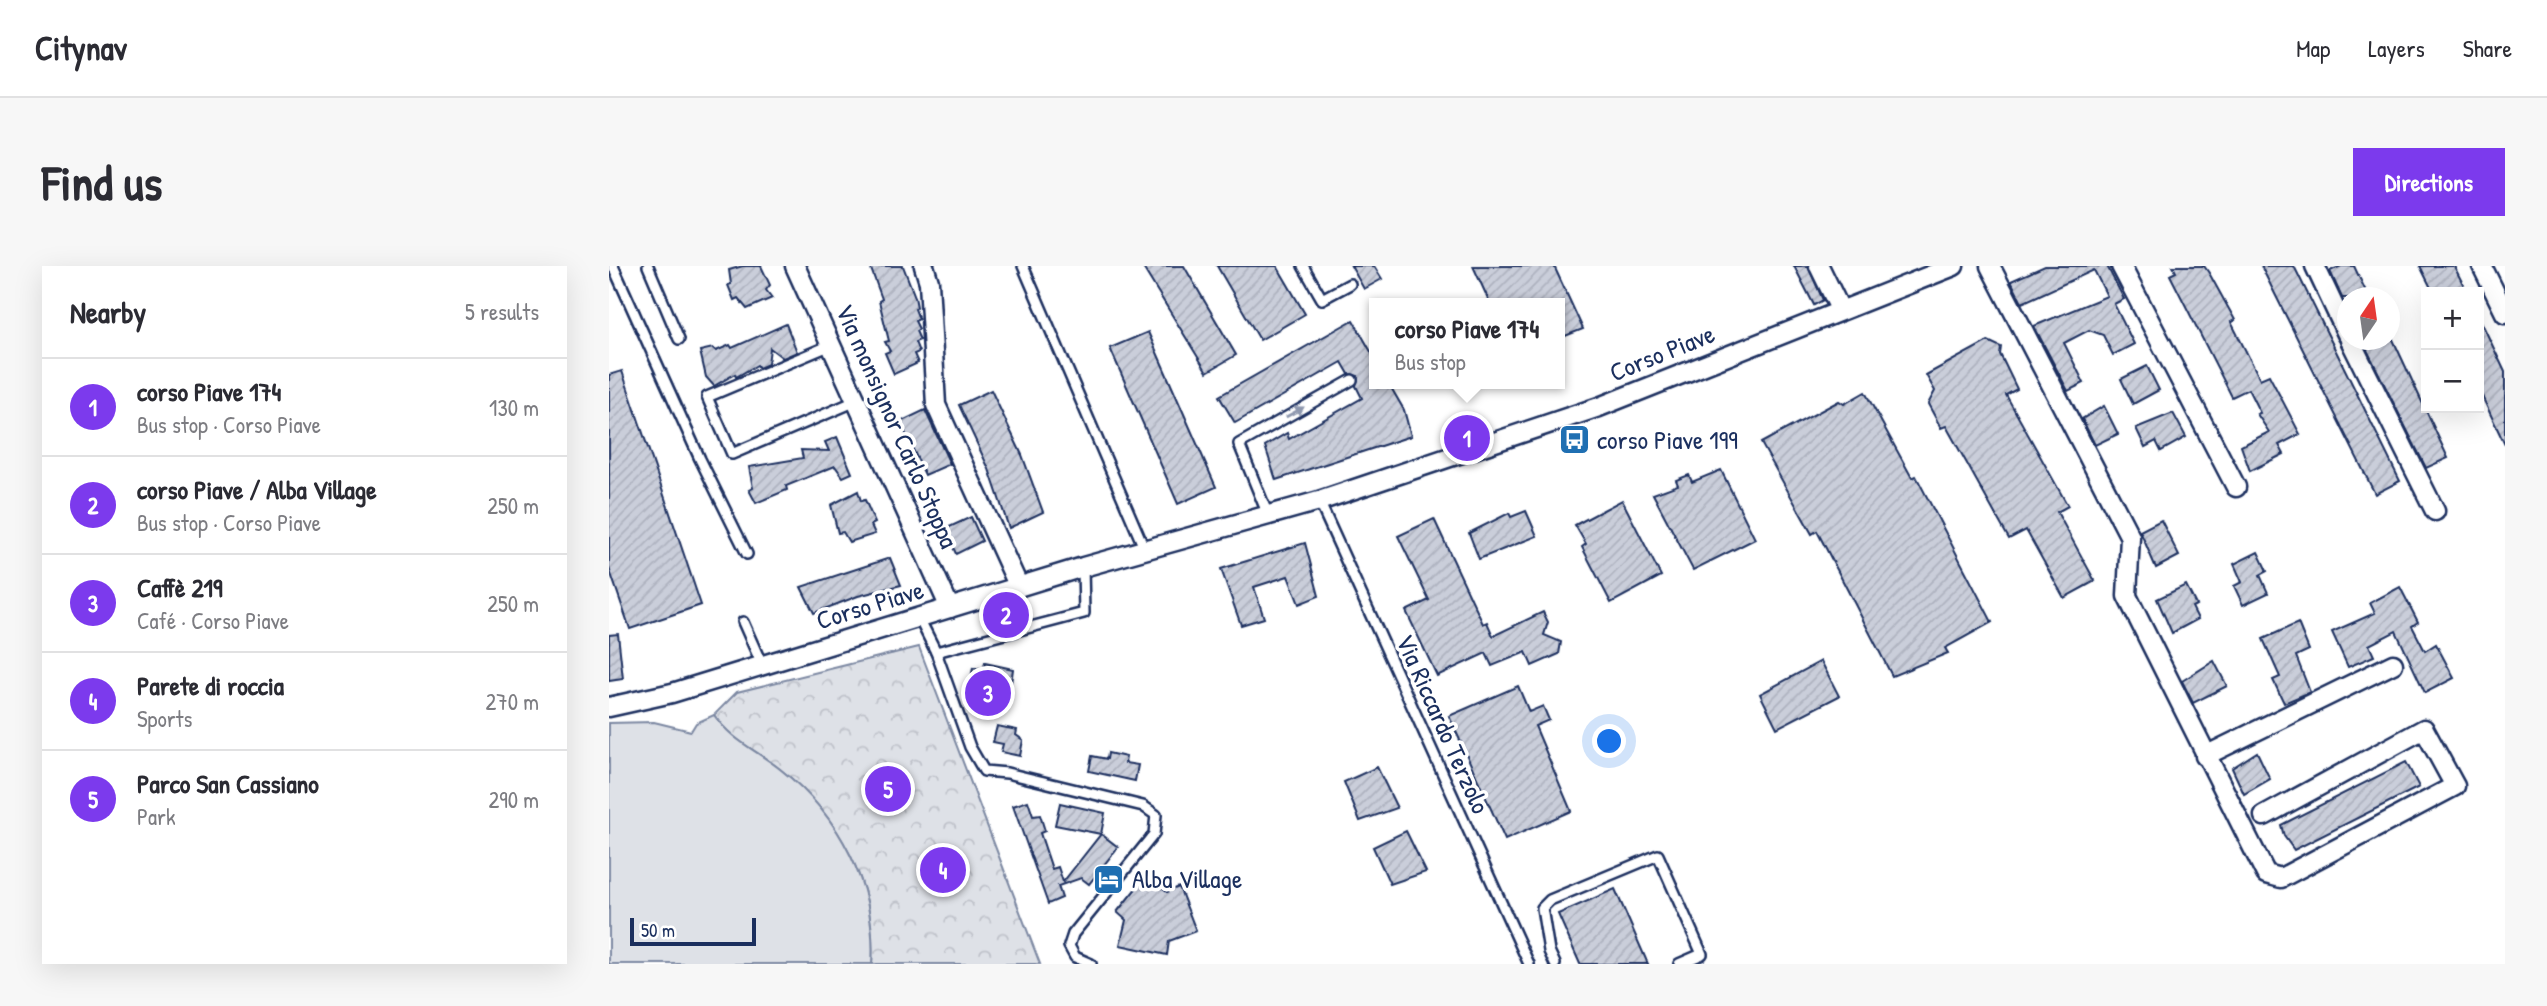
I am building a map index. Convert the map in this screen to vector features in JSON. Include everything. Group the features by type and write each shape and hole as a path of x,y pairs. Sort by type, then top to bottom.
{"street":[{"name":"Via monsignor Carlo Stoppa","path":"795,266 950,608"},
{"path":"924,266 929,282 936,405 1019,587"},
{"path":"1819,266 1840,309"},
{"name":"Corso Piave","path":"609,707 673,693 1083,567 1318,501 1599,407 1840,309 1954,266"},
{"path":"1990,266 2130,537 2127,596 2266,874 2281,878 2455,786 2424,729 2265,816"},
{"path":"2121,266 2236,487"},
{"path":"2315,266 2337,313"},
{"path":"2482,266 2505,313"},
{"path":"2355,350 2435,511"},
{"path":"2205,756 2393,664"}],"lane":[{"path":"613,266 700,459 747,554"},
{"path":"647,266 679,339"},
{"path":"1023,266 1145,550"},
{"path":"1303,266 1322,299 1350,284"},
{"path":"831,345 707,397 731,454 856,401"},
{"path":"1268,515 1239,444 1352,380"},
{"name":"Via Riccardo Terzolo","path":"1318,501 1529,964"},
{"path":"936,652 1084,612 1083,567"},
{"path":"919,618 936,652 970,747 984,771 1007,773 1143,806 1156,815 1154,834 1073,934 1069,946 1075,957 1091,964"},
{"path":"743,622 762,666"},
{"path":"1555,964 1541,918 1542,908 1550,900 1658,855 1702,954 1679,964"}],"green space":[{"path":"919,647 1040,964 872,964 872,935 861,881 837,831 801,788 780,769 736,738 714,715 737,692"},
{"path":"714,715 736,738 780,769 801,788 837,831 861,881 872,935 872,964 609,964 609,723 654,722 691,731 696,723"}],"building":[{"path":"743,266 761,266 770,285 766,290 772,298 747,309 738,298 734,300 728,285 731,284 729,270"},
{"path":"870,266 903,266 915,297 915,309 919,319 915,321 919,329 916,331 920,340 915,342 919,352 914,354 918,363 894,374 885,353 890,351 885,342 889,341 879,301 882,299"},
{"path":"1142,266 1184,266 1236,355 1207,372"},
{"path":"1217,266 1277,266 1305,314 1260,340"},
{"path":"1351,266 1374,266 1382,279 1364,289"},
{"path":"1473,266 1554,266 1583,329 1565,336 1565,298 1488,298"},
{"path":"1794,266 1808,266 1823,300 1814,305"},
{"path":"2045,266 2107,266 2124,299 2114,304 2134,344 2113,355 2103,335 2089,330 2064,343 2084,383 2068,391 2034,326 2107,296 2094,270 2022,303 2011,281"},
{"path":"2173,266 2204,266 2235,320 2231,322 2260,379 2269,375 2300,434 2279,445 2284,454 2250,471 2241,446 2269,432 2257,414 2260,413 2248,389 2232,397 2170,275 2176,272"},
{"path":"2261,266 2294,266 2400,481 2375,494"},
{"path":"2341,266 2354,266 2364,287 2337,287 2330,271"},
{"path":"2420,266 2454,266 2464,287 2430,287"},
{"path":"1353,320 1369,348 1369,389 1392,389 1404,410 1411,436 1276,480 1265,446 1287,433 1289,439 1362,398 1356,386 1358,376 1349,374 1342,362 1235,423 1219,396"},
{"path":"786,324 797,352 783,358 770,348 768,364 759,368 757,365 714,386 706,377 700,351 713,348 716,351 730,345 732,348"},
{"path":"2484,328 2505,372 2505,445 2484,401"},
{"path":"1148,332 1216,487 1178,504 1110,348"},
{"path":"1988,341 2001,347 2000,354 2017,389 2006,395 2068,506 2057,512 2095,581 2064,598 2026,530 2009,539 1946,426 1941,428 1928,404 1935,391 1926,375"},
{"path":"2367,350 2398,350 2421,400 2421,413 2427,413 2448,458 2426,468"},
{"path":"2147,366 2159,390 2133,404 2121,379"},
{"path":"622,371 701,605 630,629 609,568 609,375"},
{"path":"991,390 1022,455 1043,512 1009,528 989,469 959,405"},
{"path":"1865,392 1912,478 1916,476 1992,622 1945,648 1948,653 1892,676 1817,531 1812,534 1761,443 1839,401 1844,404"},
{"path":"2104,406 2118,434 2095,445 2082,419"},
{"path":"925,410 950,464 925,475 900,422"},
{"path":"2173,413 2186,437 2161,451 2156,441 2145,447 2136,428"},
{"path":"837,437 852,473 843,477 835,466 786,486 787,490 756,503 749,490 753,488 749,467 803,458 801,450 829,451 825,442"},
{"path":"1721,470 1755,539 1693,570 1653,494 1678,485 1676,480 1689,475 1692,482"},
{"path":"858,491 875,523 871,525 875,534 849,542 843,532 838,533 831,505"},
{"path":"1622,500 1661,576 1611,603 1582,547 1586,544 1575,525"},
{"path":"1526,511 1537,536 1479,559 1469,533 1509,513 1511,517"},
{"path":"971,517 982,541 956,554 945,529"},
{"path":"1434,519 1483,624 1487,622 1493,636 1543,612 1548,622 1544,635 1561,642 1559,654 1532,666 1526,652 1492,666 1486,653 1437,676 1406,611 1429,600 1398,536"},
{"path":"2161,520 2179,556 2156,568 2140,531"},
{"path":"1305,543 1319,596 1299,604 1288,576 1254,587 1264,618 1241,625 1221,569"},
{"path":"2258,552 2267,571 2260,575 2268,593 2243,605 2234,586 2242,582 2234,564"},
{"path":"890,558 901,585 858,596 814,613 801,587"},
{"path":"2186,585 2196,605 2192,607 2198,619 2172,633 2157,599"},
{"path":"2400,587 2418,622 2412,626 2425,651 2436,644 2454,678 2425,693 2396,631 2369,645 2374,656 2348,667 2332,632 2375,613 2370,603"},
{"path":"2298,623 2309,650 2296,656 2310,692 2284,703 2273,680 2280,677 2263,639"},
{"path":"618,634 623,679 609,681 609,635"},
{"path":"1821,661 1839,696 1777,728 1760,694"},
{"path":"2214,661 2227,686 2193,703 2182,681"},
{"path":"985,663 1013,669 1009,697 995,695 996,688 970,683 973,668 983,670"},
{"path":"1518,686 1529,712 1543,706 1549,720 1535,726 1571,811 1505,840 1449,716"},
{"path":"997,726 1017,730 1016,735 1023,740 1020,756 1001,752 1003,744 993,742"},
{"path":"2257,752 2270,779 2244,794 2232,768"},
{"path":"1108,753 1126,757 1125,763 1138,765 1135,781 1089,771 1092,756 1107,759"},
{"path":"2406,762 2419,787 2294,850 2284,836 2281,825"},
{"path":"1377,767 1397,808 1360,821 1344,782"},
{"path":"1028,801 1033,816 1040,815 1045,831 1040,833 1052,869 1058,867 1063,882 1101,834 1118,847 1089,884 1081,878 1058,886 1062,898 1048,904 1013,806"},
{"path":"1060,803 1105,813 1101,834 1055,825"},
{"path":"1406,831 1426,872 1390,884 1373,847"},
{"path":"929,856 961,856 942,885"},
{"path":"1146,876 1167,892 1179,887 1196,931 1169,941 1167,955 1120,945 1126,920 1117,912"},
{"path":"1615,889 1648,964 1580,964 1558,914"}],"place":[{"name":"corso Piave 174","path":"1467,438"},
{"name":"corso Piave 199","path":"1574,440"},
{"name":"corso Piave / Alba Village","path":"1006,615"},
{"name":"Caffè 219","path":"988,693"},
{"name":"Parco San Cassiano","path":"888,789"},
{"name":"Parete di roccia","path":"943,870"},
{"name":"Alba Village","path":"1109,879"}]}
